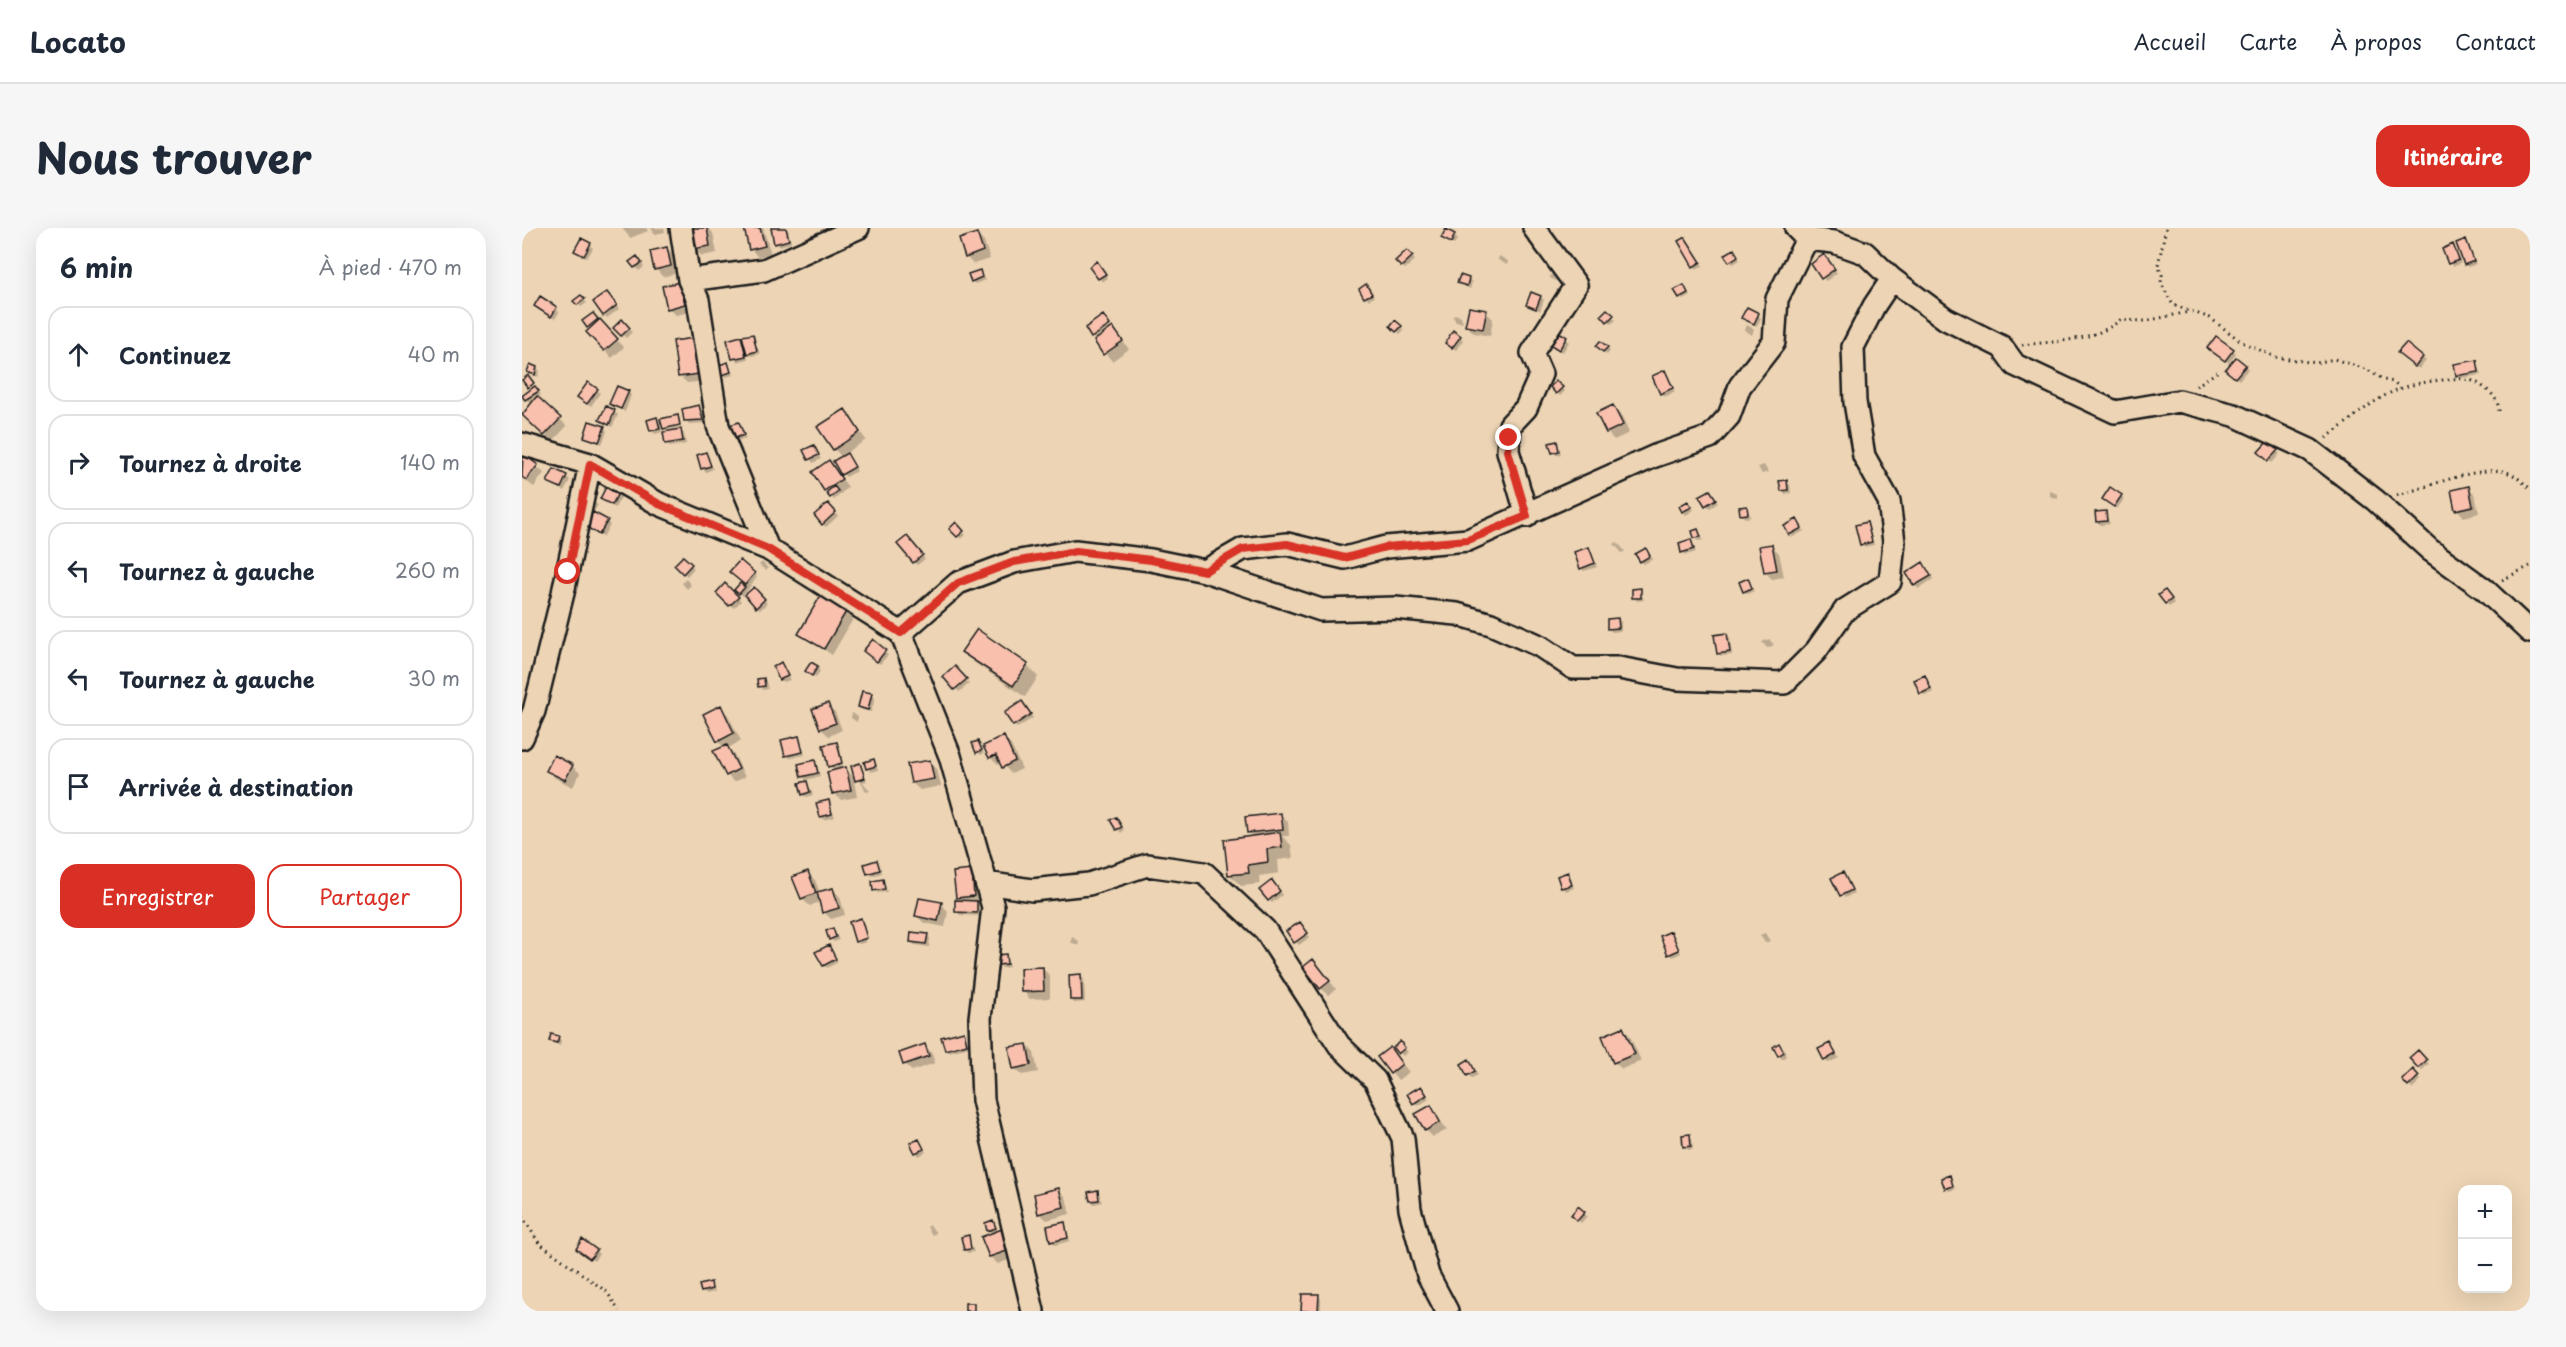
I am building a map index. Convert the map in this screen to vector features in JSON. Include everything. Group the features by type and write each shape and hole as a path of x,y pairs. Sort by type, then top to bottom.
{"street":[{"path":"681,228 689,280 698,300 718,426 768,549"},
{"path":"689,280 764,270 858,228"},
{"path":"1527,516 1508,451 1510,425 1526,408 1541,374 1532,353 1576,285 1534,228"},
{"path":"1205,571 1243,549 1287,544 1345,558 1386,547 1468,540 1527,516 1655,456 1710,437 1729,416 1740,386 1774,342 1777,299 1801,233 1865,253 1892,279 1946,319 2002,347 2016,365 2115,412 2179,401 2234,415 2310,450 2375,501 2430,550 2484,589 2530,632"},
{"path":"901,633 958,583 1014,562 1076,551 1151,560 1205,571 1321,610 1395,608 1457,614 1491,624 1540,646 1573,668 1619,668 1677,679 1784,683 1816,651 1845,610 1890,582 1894,542 1889,501 1864,456 1855,402 1853,347 1874,306 1892,279"},
{"path":"522,444 590,464 659,504 768,549 901,633 950,756 993,907 980,1018 983,1100 1033,1311"},
{"path":"522,738 534,711 558,614 590,464"},
{"path":"986,884 1032,890 1089,884 1147,865 1204,873 1265,930 1339,1045 1375,1080 1403,1138 1410,1209 1428,1275 1447,1311"}],"path":[{"path":"2166,228 2158,260 2162,275 2161,283 2173,305 2210,318 2229,329 2242,342 2275,357 2316,363 2334,359 2367,369 2384,380 2394,382 2400,388"},
{"path":"2002,347 2084,337 2109,329 2120,320 2145,321 2190,311"},
{"path":"2310,450 2372,402 2400,388 2456,377 2477,382 2496,399 2499,411"},
{"path":"2375,501 2428,488 2473,471 2510,472 2530,488"},
{"path":"2484,589 2530,566"},
{"path":"522,1216 539,1243 607,1292 619,1311"}],"building":[{"path":"689,228 707,228 710,246 693,249"},
{"path":"744,228 760,228 765,246 749,250"},
{"path":"771,228 786,228 789,240 774,244"},
{"path":"1446,229 1455,234 1451,243 1441,238"},
{"path":"977,233 983,251 965,258 959,239"},
{"path":"1685,237 1701,262 1693,267 1678,241"},
{"path":"581,238 591,243 584,256 574,251"},
{"path":"2466,239 2474,261 2464,265 2456,243"},
{"path":"2453,244 2459,260 2448,264 2442,249"},
{"path":"667,247 671,266 654,270 650,251"},
{"path":"1734,249 1738,256 1729,262 1724,255"},
{"path":"1407,250 1413,256 1401,267 1395,261"},
{"path":"1824,254 1835,269 1821,279 1811,264"},
{"path":"637,256 642,263 634,268 629,262"},
{"path":"1097,261 1106,274 1098,279 1089,267"},
{"path":"980,270 982,277 971,282 968,274"},
{"path":"1460,275 1469,278 1467,286 1457,283"},
{"path":"680,282 685,304 667,309 662,286"},
{"path":"1366,284 1372,294 1364,298 1359,289"},
{"path":"1684,285 1688,293 1679,298 1674,290"},
{"path":"607,292 617,305 603,316 593,302"},
{"path":"1531,292 1541,296 1536,309 1526,305"},
{"path":"581,295 585,299 577,305 573,301"},
{"path":"540,296 557,307 551,317 534,306"},
{"path":"1469,307 1487,310 1483,329 1465,326"},
{"path":"1747,307 1759,313 1754,324 1741,318"},
{"path":"1607,309 1614,315 1607,322 1601,315"},
{"path":"593,313 598,319 587,328 582,321"},
{"path":"1103,315 1110,325 1091,338 1085,328"},
{"path":"600,319 618,339 604,351 586,332"},
{"path":"622,319 630,328 621,336 613,328"},
{"path":"1395,320 1402,326 1396,332 1390,326"},
{"path":"1113,327 1123,341 1103,355 1094,341"},
{"path":"1453,330 1461,336 1452,348 1445,343"},
{"path":"1559,332 1567,337 1559,350 1551,345"},
{"path":"753,334 757,351 747,354 742,336"},
{"path":"741,336 746,356 732,359 727,340"},
{"path":"2216,336 2234,349 2225,361 2207,348"},
{"path":"694,338 699,374 678,377 673,341"},
{"path":"1600,341 1608,347 1603,352 1596,346"},
{"path":"2406,343 2423,357 2415,367 2397,353"},
{"path":"2236,357 2246,365 2235,378 2225,370"},
{"path":"2477,360 2479,372 2456,376 2454,364"},
{"path":"728,362 731,372 722,375 719,365"},
{"path":"530,364 537,367 535,375 527,372"},
{"path":"1665,370 1673,388 1660,394 1652,376"},
{"path":"528,375 534,383 528,388 522,380"},
{"path":"1556,381 1563,387 1556,394 1550,387"},
{"path":"588,382 598,389 587,404 577,397"},
{"path":"535,386 539,391 525,400 522,396"},
{"path":"617,386 629,391 621,409 609,404"},
{"path":"537,396 561,418 544,436 522,415"},
{"path":"699,405 703,420 684,421 682,409"},
{"path":"1613,405 1623,425 1606,433 1596,413"},
{"path":"606,406 615,410 609,425 599,420"},
{"path":"845,409 860,432 833,450 817,427"},
{"path":"678,415 680,425 663,429 660,419"},
{"path":"657,417 660,429 650,431 647,420"},
{"path":"589,421 605,426 599,442 584,437"},
{"path":"739,422 744,435 732,439 727,426"},
{"path":"681,429 683,441 665,444 663,432"},
{"path":"1557,441 1559,451 1552,453 1549,443"},
{"path":"2268,441 2278,450 2268,461 2258,452"},
{"path":"814,445 819,455 808,460 803,450"},
{"path":"706,452 711,466 701,469 697,455"},
{"path":"847,453 855,467 841,475 833,461"},
{"path":"523,454 538,465 526,480 522,477"},
{"path":"829,460 842,479 824,491 812,472"},
{"path":"554,469 567,475 561,488 547,482"},
{"path":"1787,480 1788,490 1781,491 1779,481"},
{"path":"609,481 621,487 612,505 600,499"},
{"path":"834,486 838,491 830,498 826,493"},
{"path":"2469,486 2473,506 2455,510 2451,490"},
{"path":"2110,487 2122,495 2114,507 2102,499"},
{"path":"1710,490 1716,499 1705,506 1699,496"},
{"path":"1688,501 1692,507 1682,512 1679,506"},
{"path":"828,503 836,512 822,525 814,515"},
{"path":"1747,506 1748,514 1740,515 1739,507"},
{"path":"2106,511 2107,521 2096,522 2095,512"},
{"path":"593,512 608,520 599,535 585,526"},
{"path":"1797,519 1802,528 1789,535 1784,526"},
{"path":"956,522 964,531 957,537 949,529"},
{"path":"1867,522 1872,542 1860,545 1855,525"},
{"path":"1698,529 1701,537 1694,538 1692,531"},
{"path":"907,536 923,555 913,563 897,544"},
{"path":"1691,539 1694,549 1681,553 1679,543"},
{"path":"1772,544 1777,570 1764,572 1759,546"},
{"path":"1589,547 1595,563 1580,569 1574,552"},
{"path":"1646,548 1650,556 1640,562 1635,554"},
{"path":"683,556 692,564 683,574 674,565"},
{"path":"740,560 755,573 745,585 729,572"},
{"path":"1923,562 1931,576 1914,586 1906,573"},
{"path":"1748,578 1752,588 1743,592 1739,582"},
{"path":"725,583 739,597 729,606 716,593"},
{"path":"740,583 745,587 739,594 734,590"},
{"path":"754,587 765,599 756,608 745,595"},
{"path":"1641,588 1641,598 1632,598 1632,589"},
{"path":"2165,590 2172,599 2165,604 2158,595"},
{"path":"821,595 847,610 824,649 798,634"},
{"path":"1618,618 1619,628 1607,629 1607,619"},
{"path":"977,629 1028,664 1013,686 961,652"},
{"path":"1727,633 1730,652 1717,654 1714,635"},
{"path":"873,639 886,650 877,662 863,651"},
{"path":"781,662 788,676 779,680 773,667"},
{"path":"811,662 818,666 812,676 805,671"},
{"path":"955,666 967,679 954,690 943,677"},
{"path":"1925,675 1931,689 1920,694 1914,680"},
{"path":"764,678 765,686 758,687 757,679"},
{"path":"862,691 872,693 868,710 858,707"},
{"path":"1022,701 1031,714 1013,726 1004,713"},
{"path":"828,703 836,723 820,729 812,709"},
{"path":"721,705 734,733 717,742 703,714"},
{"path":"799,736 803,752 785,756 781,740"},
{"path":"1004,736 1015,761 1002,768 996,755 989,758 983,746"},
{"path":"978,741 982,750 976,753 972,743"},
{"path":"837,742 842,763 828,767 823,745"},
{"path":"727,745 739,769 726,776 713,751"},
{"path":"554,755 573,765 565,780 546,771"},
{"path":"874,759 876,766 866,769 864,762"},
{"path":"815,760 818,773 801,777 798,764"},
{"path":"930,760 934,779 911,783 907,764"},
{"path":"860,763 865,778 855,781 851,766"},
{"path":"846,767 851,790 832,794 827,772"},
{"path":"807,781 810,792 802,795 799,783"},
{"path":"829,800 832,814 820,817 816,803"},
{"path":"1281,813 1283,829 1247,833 1245,817"},
{"path":"1116,817 1122,827 1116,830 1110,820"},
{"path":"1280,832 1282,847 1267,849 1268,862 1248,865 1249,873 1228,875 1224,840"},
{"path":"877,860 880,870 867,874 864,864"},
{"path":"972,870 974,896 956,898 953,872"},
{"path":"808,871 816,893 801,899 792,877"},
{"path":"1568,872 1572,885 1561,888 1557,876"},
{"path":"1843,872 1852,890 1840,896 1831,878"},
{"path":"883,879 885,889 873,891 872,881"},
{"path":"1272,880 1280,891 1268,901 1259,890"},
{"path":"833,888 839,908 822,913 817,892"},
{"path":"919,898 942,902 938,921 915,916"},
{"path":"955,900 977,901 977,913 955,912"},
{"path":"861,918 867,938 855,942 849,922"},
{"path":"1300,922 1308,933 1294,943 1286,931"},
{"path":"833,928 836,937 829,940 826,931"},
{"path":"1671,931 1679,950 1668,955 1660,936"},
{"path":"911,932 928,934 926,944 910,942"},
{"path":"829,945 836,959 823,966 815,952"},
{"path":"1006,954 1007,964 998,965 997,955"},
{"path":"1313,959 1330,981 1320,989 1303,967"},
{"path":"1043,967 1044,991 1021,992 1020,968"},
{"path":"1081,974 1082,1000 1070,1000 1069,975"},
{"path":"1623,1027 1635,1054 1613,1063 1602,1036"},
{"path":"964,1031 967,1044 945,1050 941,1037"},
{"path":"551,1034 559,1036 557,1043 549,1041"},
{"path":"1400,1041 1405,1048 1398,1054 1393,1048"},
{"path":"1779,1043 1784,1052 1778,1056 1773,1047"},
{"path":"1830,1043 1836,1054 1824,1061 1818,1049"},
{"path":"925,1044 929,1056 903,1065 899,1053"},
{"path":"1027,1044 1031,1065 1013,1069 1009,1047"},
{"path":"1390,1047 1402,1064 1390,1074 1377,1057"},
{"path":"2418,1050 2427,1060 2418,1068 2409,1058"},
{"path":"1469,1059 1475,1071 1467,1076 1461,1064"},
{"path":"2413,1069 2419,1076 2408,1087 2402,1080"},
{"path":"1421,1086 1427,1095 1413,1104 1407,1094"},
{"path":"1431,1105 1440,1122 1425,1131 1415,1114"},
{"path":"1690,1134 1691,1146 1683,1147 1682,1135"},
{"path":"919,1139 924,1149 915,1153 910,1143"},
{"path":"1950,1175 1953,1186 1945,1189 1941,1178"},
{"path":"1059,1188 1064,1207 1038,1214 1034,1194"},
{"path":"1098,1190 1099,1200 1090,1201 1088,1192"},
{"path":"1578,1206 1585,1212 1577,1221 1571,1215"},
{"path":"993,1220 996,1228 987,1231 985,1223"},
{"path":"1065,1222 1068,1238 1050,1242 1047,1226"},
{"path":"1002,1229 1010,1250 989,1257 981,1237"},
{"path":"969,1235 971,1249 964,1250 961,1237"},
{"path":"582,1239 597,1250 590,1259 576,1249"},
{"path":"711,1282 712,1289 701,1292 699,1285"},
{"path":"1302,1294 1319,1294 1318,1311 1301,1311"},
{"path":"965,1303 974,1303 974,1311 965,1311"}],"route":[{"path":"568,572 590,464 659,504 768,549 901,633 958,583 1014,562 1076,551 1151,560 1205,571 1243,549 1287,544 1345,558 1386,547 1468,540 1527,516 1508,451 1509,438"}]}
